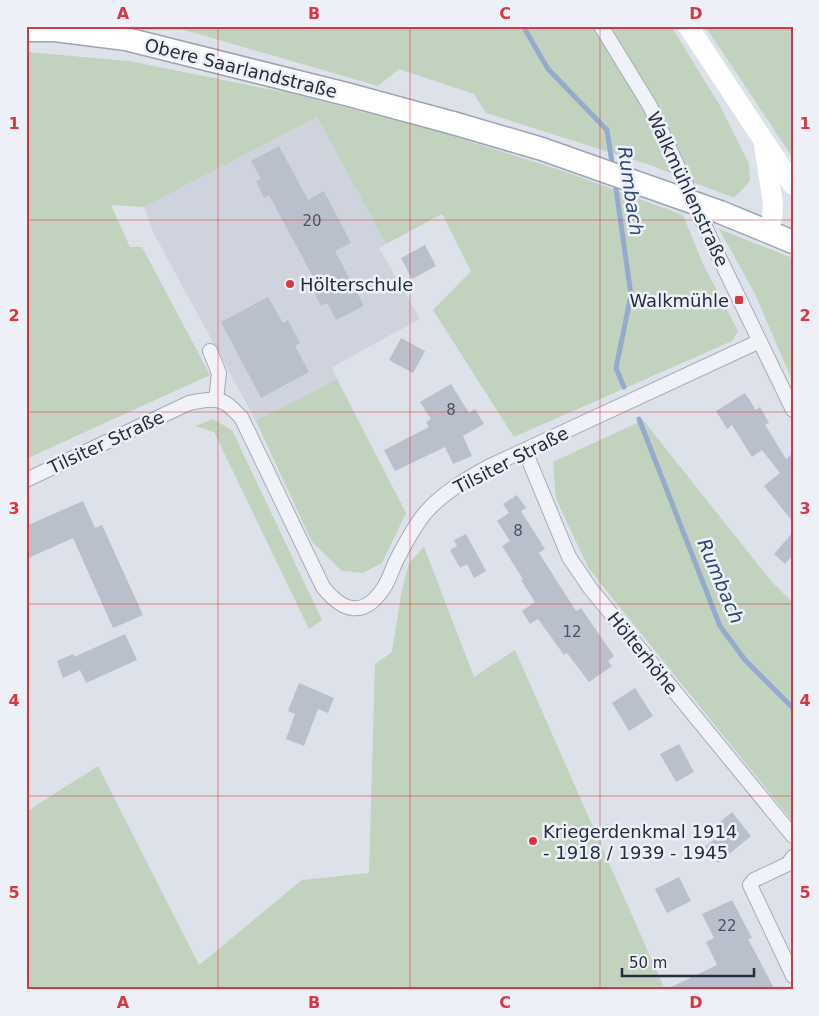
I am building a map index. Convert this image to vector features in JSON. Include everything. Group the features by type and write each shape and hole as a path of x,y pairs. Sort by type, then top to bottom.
{"main road":[{"path":"688,26 793,185"},
{"name":"Obere Saarlandstraße","path":"26,30 55,30 126,40 346,94 453,123 542,149 720,212 793,242"},
{"path":"762,140 773,204 768,232"}],"street":[{"name":"Walkmühlenstraße","path":"601,26 650,106 718,255 793,410"},
{"name":"Tilsiter Straße","path":"26,480 189,403 216,400 226,404 241,417 323,587 330,597 343,606 355,609 374,601 384,587 413,532 426,513 443,495 465,480 760,342"},
{"path":"210,352 219,373 216,400"},
{"name":"Hölterhöhe","path":"524,451 569,557 590,588 793,836"},
{"path":"793,857 788,864 754,880 750,885 793,976"}],"shaded area":[{"name":"Hölterschule","path":"317,117 386,244 379,248 420,319 332,367 337,379 256,421 154,234 144,207"}],"green space":[{"path":"171,26 671,26 719,104 749,164 750,181 734,198 650,165 486,113 474,94 399,69 378,86"},
{"path":"705,26 793,26 793,159 787,149"},
{"path":"26,52 129,61 293,94 440,132 569,173 683,215 703,264 738,331 732,341 514,437 433,310 471,271 442,214 386,244 317,117 144,207 111,205 130,247 142,247 210,375 26,459"},
{"path":"719,229 793,258 793,376 791,378 755,294"},
{"path":"337,379 406,513 382,563 363,573 342,571 312,542 256,421"},
{"path":"213,419 232,430 322,620 309,629 214,432 195,426"},
{"path":"643,420 771,581 793,603 793,822 589,569 556,499 553,462"},
{"path":"424,547 474,677 515,650 665,990 26,990 26,812 98,766 199,965 302,880 369,873 375,664 392,652 402,589 409,563"}],"building":[{"path":"279,146 308,200 324,191 351,243 335,251 364,306 336,320 327,303 321,306 313,289 318,286 269,195 264,198 256,181 261,179 251,161"},
{"path":"425,245 436,266 412,279 401,258"},
{"path":"268,297 283,323 288,320 300,343 295,346 309,372 261,398 221,322"},
{"path":"401,338 425,351 413,373 389,360"},
{"path":"451,384 469,413 475,409 484,424 463,436 472,456 453,464 445,447 395,471 384,450 429,427 426,422 431,419 420,402"},
{"path":"745,393 756,410 760,407 769,423 765,425 786,459 793,453 793,522 764,486 780,473 762,450 752,457 732,425 727,429 716,411"},
{"path":"517,495 526,508 521,511 545,549 539,553 576,611 581,608 614,656 608,661 612,666 589,682 567,653 564,655 538,619 530,624 522,611 535,602 502,546 510,541 497,521 509,513 503,504"},
{"path":"83,501 95,528 102,525 143,615 113,628 73,538 26,559 26,526"},
{"path":"793,532 793,555 785,564 774,554"},
{"path":"466,534 486,571 474,578 467,564 460,568 450,550 457,546 454,540"},
{"path":"125,634 137,660 86,683 80,670 63,678 57,661 73,654 74,657"},
{"path":"299,683 334,698 328,713 318,709 304,746 286,739 295,714 288,711"},
{"path":"635,688 653,716 629,731 612,703"},
{"path":"679,744 694,772 676,782 660,754"},
{"path":"732,812 751,836 718,863 705,847 725,831 719,823"},
{"path":"679,877 691,901 667,913 655,889"},
{"path":"732,900 752,938 748,939 775,990 665,990 717,965 706,942 714,938 702,914"}],"waterway":[{"name":"Rumbach","path":"523,26 548,69 607,130 613,169"},
{"name":"Rumbach","path":"615,182 631,295 616,368 624,387"},
{"name":"Rumbach","path":"639,419 720,626 745,660 793,708"}],"place":[{"name":"Hölterschule","path":"290,284"},
{"name":"Walkmühle","path":"739,300"},
{"name":"Kriegerdenkmal 1914 - 1918 / 1939 - 1945","path":"533,841"}]}
